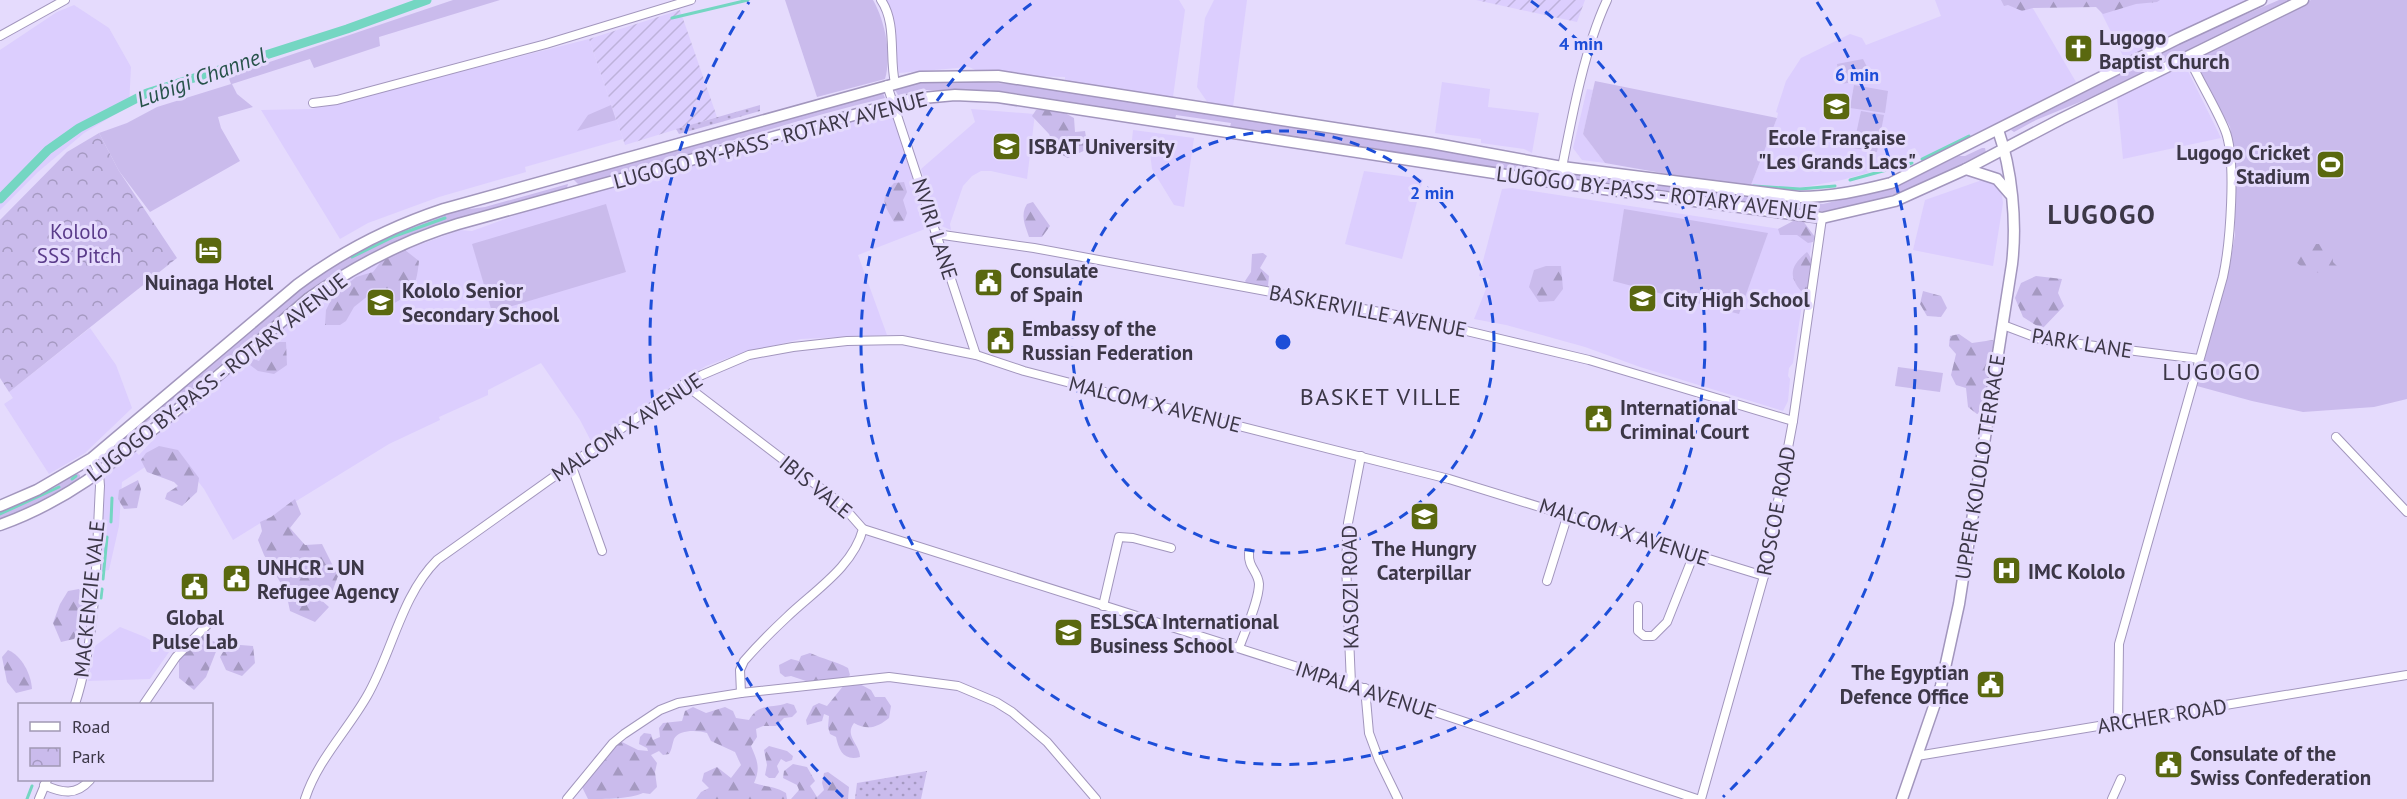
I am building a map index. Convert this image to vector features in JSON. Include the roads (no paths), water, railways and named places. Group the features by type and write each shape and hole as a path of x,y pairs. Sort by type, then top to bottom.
{"main road":[{"name":"LUGOGO BY-PASS - ROTARY AVENUE","path":"0,506 37,490 92,458 292,289 331,260 367,240 410,220 444,209 920,77 998,76 1431,143 1562,167 1799,197 1822,197 1847,194 1891,183 2261,0"},
{"name":"LUGOGO BY-PASS - ROTARY AVENUE","path":"0,525 61,499 99,473 309,298 349,272 398,246 446,228 894,103 932,96 998,97 1559,183 1822,218 1895,201 1966,169 2061,119 2303,0"},
{"path":"2053,102 2061,119"},
{"name":"UPPER KOLOLO TERRACE","path":"1902,799 1941,686 1959,604 2003,325 2015,231 2004,148 1998,130"},
{"path":"1966,169 1997,179 2010,194"},
{"path":"567,176 573,183 574,192"}],"street":[{"path":"0,36 65,0"},
{"path":"313,103 337,100 546,44 691,0"},
{"name":"NVIRI LANE","path":"881,0 890,32 891,84 894,103 976,355"},
{"path":"1559,183 1594,34 1607,0"},
{"path":"2118,723 2119,644 2228,251 2230,152 2226,131 2188,56"},
{"name":"ROSCOE ROAD","path":"1699,799 1764,576 1792,421 1822,218"},
{"name":"BASKERVILLE AVENUE","path":"936,234 1034,248 1412,318 1589,360 1792,421"},
{"name":"PARK LANE","path":"2003,325 2040,339 2199,359"},
{"name":"MALCOM X AVENUE","path":"304,799 318,770 366,698 383,667 407,608 427,570 437,560 684,384 749,355 793,347 837,342 902,340 976,355 1024,371 1148,404 1494,491 1764,576"},
{"name":"IBIS VALE","path":"684,384 840,503 863,529 860,541 837,572 786,618 744,661 740,670 741,693"},
{"path":"2336,437 2407,512"},
{"name":"KASOZI ROAD","path":"1351,684 1346,564 1348,523 1360,456"},
{"name":"MACKENZIE VALE","path":"76,703 84,669 93,591 99,473 92,458"},
{"path":"571,464 602,551"},
{"path":"1547,582 1568,514"},
{"name":"IMPALA AVENUE","path":"863,529 1365,688 1699,799"},
{"path":"1103,606 1119,537 1171,548"},
{"path":"1239,648 1259,584 1248,562 1249,553"},
{"path":"1638,606 1638,631 1644,636 1653,636 1667,622 1694,554"},
{"path":"145,703 176,657 207,625"},
{"name":"ARCHER ROAD","path":"1917,756 2407,675"},
{"path":"567,799 613,743 644,719 678,703 741,693 889,677 958,686 976,692 1012,711 1047,742 1096,799"},
{"path":"1365,688 1369,733 1398,799"},
{"path":"2112,799 2121,779"},
{"path":"39,799 46,782 59,792 75,791 89,781"}],"waterway":[{"name":"Lubigi Channel","path":"0,199 48,150 79,128 147,93 347,29 427,0"},
{"path":"672,18 748,0"},
{"path":"1922,159 1969,136"},
{"path":"1850,180 1912,163"},
{"path":"1754,186 1800,189 1835,186"},
{"path":"352,257 395,236 445,218"},
{"path":"72,479 76,476"},
{"path":"0,514 59,487"},
{"path":"111,522 112,498"},
{"path":"103,579 107,537"},
{"path":"101,598 102,589"},
{"path":"27,799 32,786"}],"place":[{"name":"Lugogo Baptist Church","path":"2078,49"},
{"name":"Ecole Française \"Les Grands Lacs\"","path":"1837,106"},
{"name":"ISBAT University","path":"1007,146"},
{"name":"Lugogo Cricket Stadium","path":"2331,164"},
{"name":"Nuinaga Hotel","path":"209,251"},
{"name":"Consulate of Spain","path":"989,282"},
{"name":"City High School","path":"1642,299"},
{"name":"Kololo Senior Secondary School","path":"381,302"},
{"name":"Embassy of the Russian Federation","path":"1001,340"},
{"name":"International Criminal Court","path":"1599,419"},
{"name":"The Hungry Caterpillar","path":"1424,517"},
{"name":"IMC Kololo","path":"2007,571"},
{"name":"UNHCR - UN Refugee Agency","path":"236,579"},
{"name":"Global Pulse Lab","path":"195,586"},
{"name":"ESLSCA International Business School","path":"1069,633"},
{"name":"The Egyptian Defence Office","path":"1990,684"},
{"name":"Consulate of the Swiss Confederation","path":"2169,765"}],"district":[{"name":"LUGOGO","path":"2102,214"},
{"name":"LUGOGO","path":"2212,371"},
{"name":"BASKET VILLE","path":"1381,396"}],"park label":[{"name":"Kololo SSS Pitch","path":"79,243"}]}
